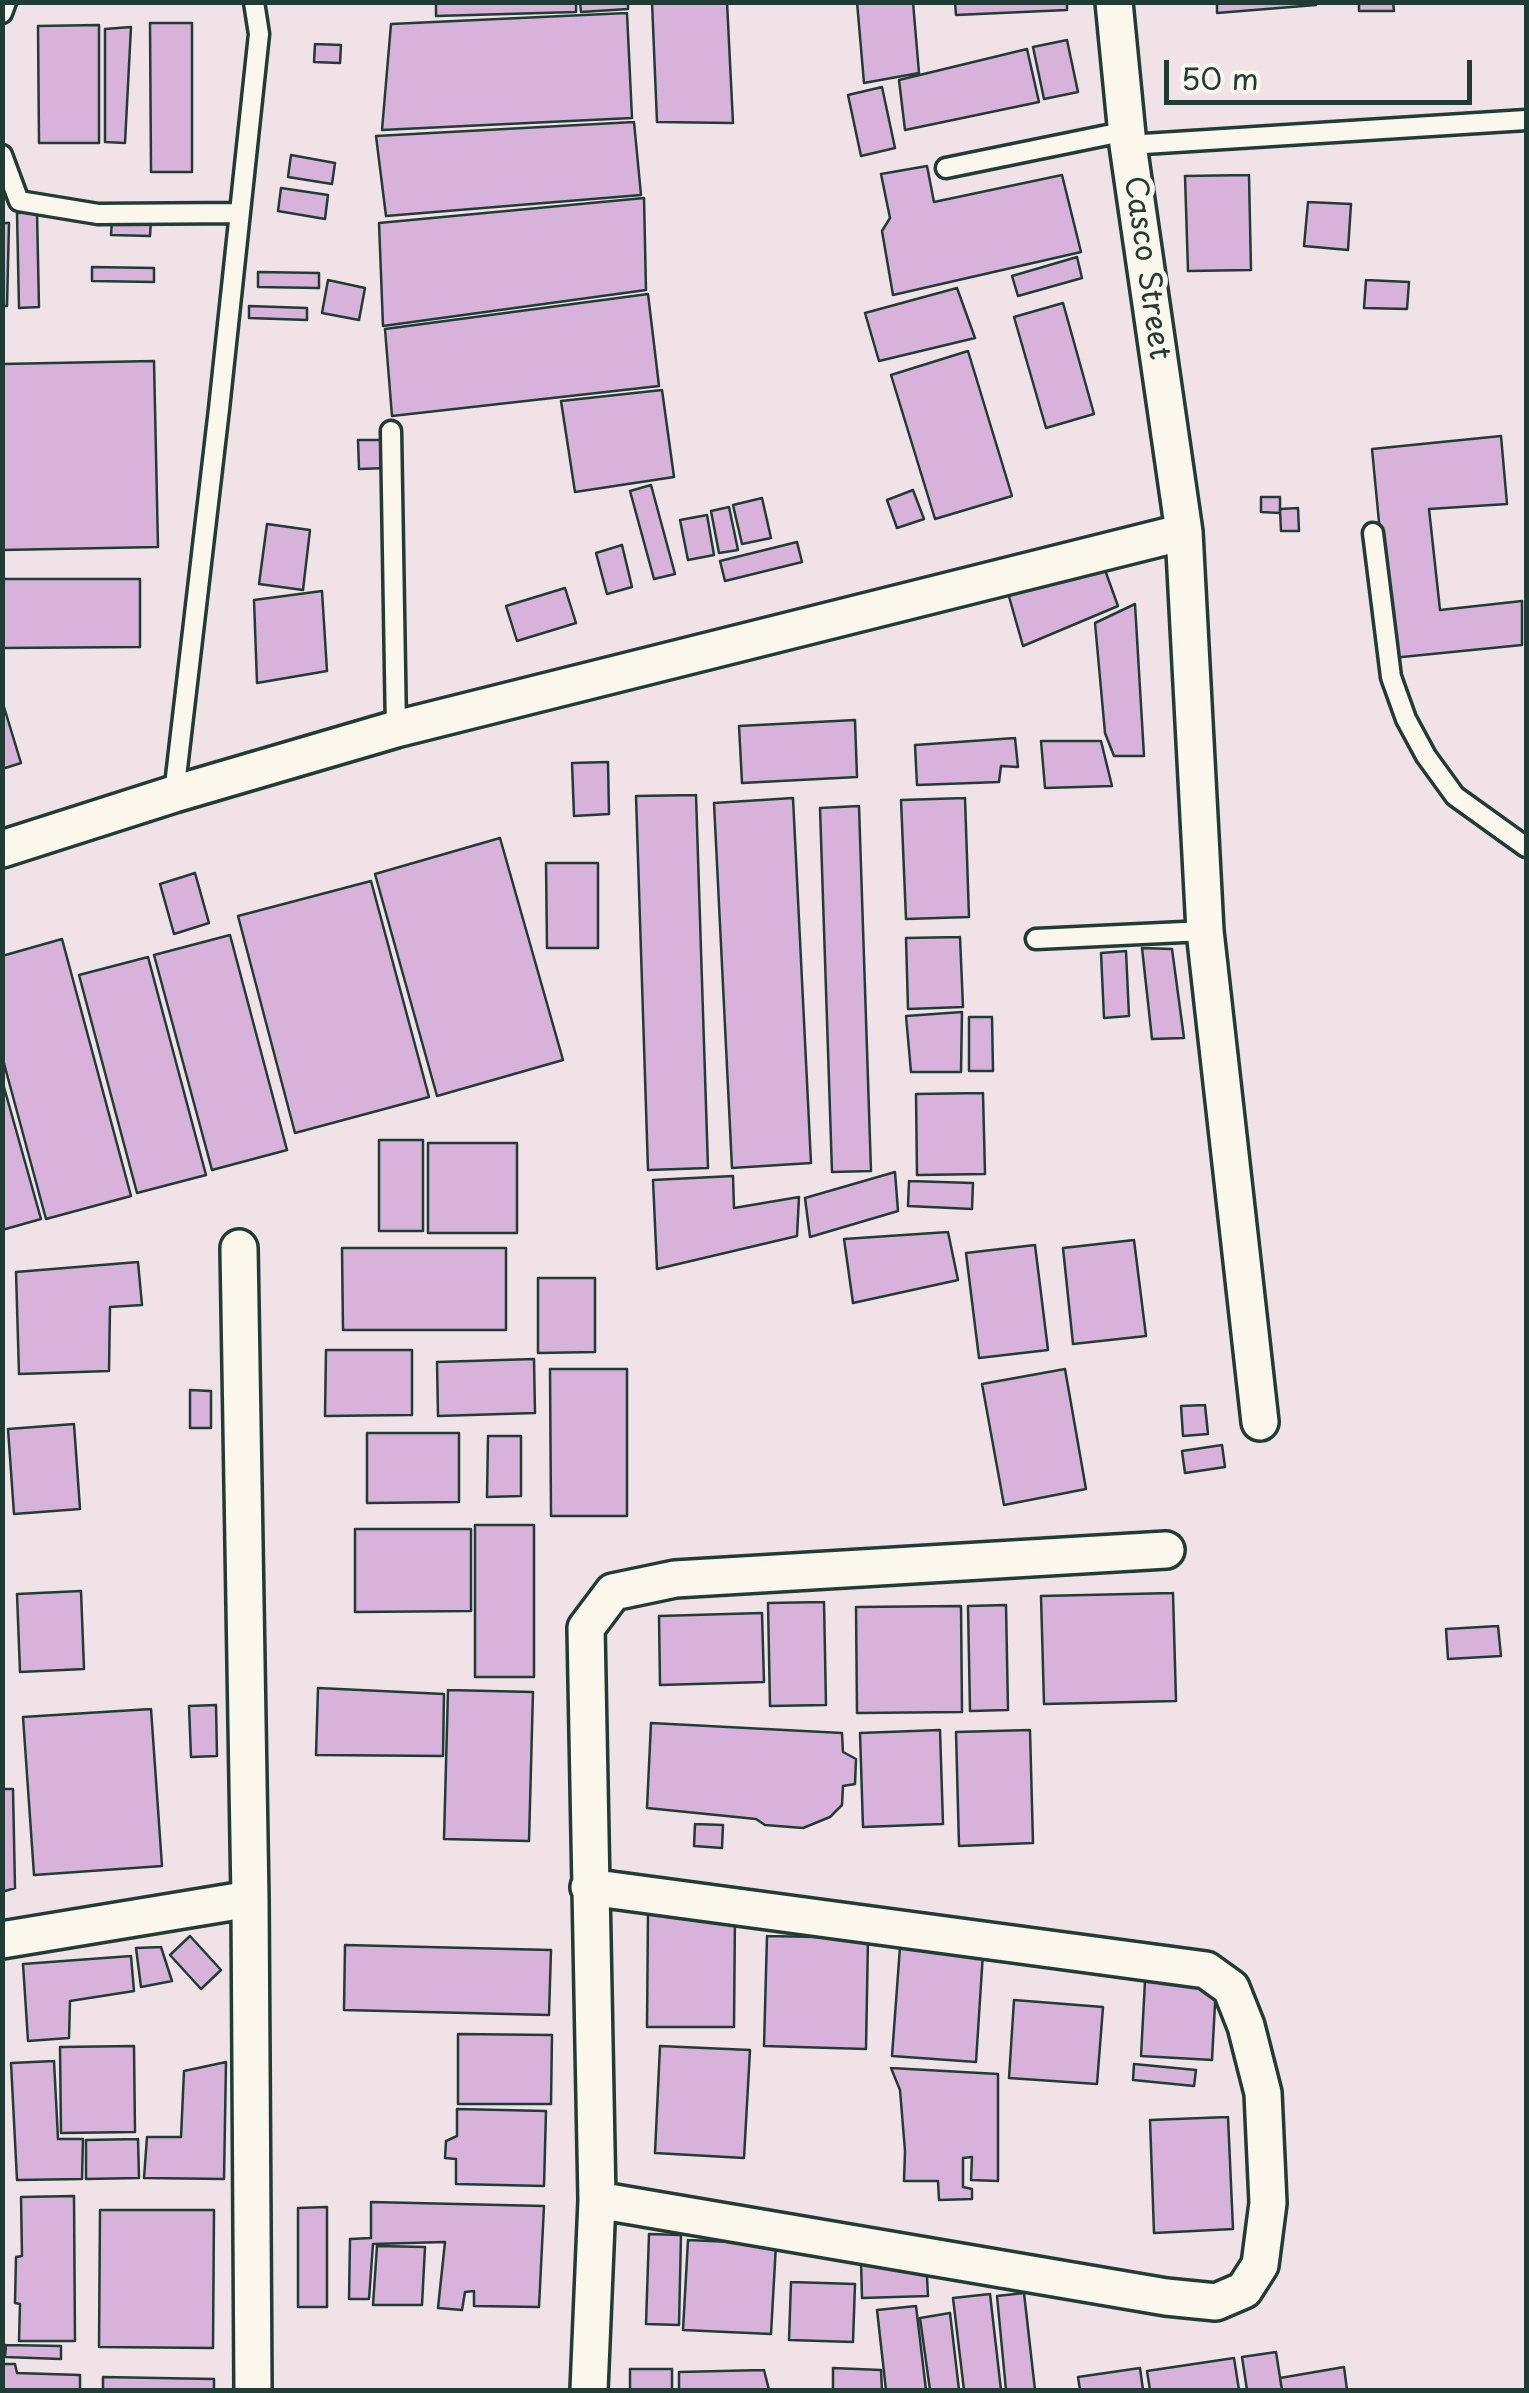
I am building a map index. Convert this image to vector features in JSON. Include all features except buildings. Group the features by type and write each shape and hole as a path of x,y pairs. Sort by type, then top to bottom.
{"street":[{"name":"Casco Street","path":"1114,2 1128,138 1184,532 1205,931 1260,1422"},
{"path":"2,848 396,729 1184,532"},
{"path":"239,1248 250,1899 253,2390"},
{"path":"589,2390 597,2200 586,1628 613,1592 674,1579 1166,1550"},
{"path":"589,1887 1206,1970 1231,1988 1246,2026 1263,2093 1268,2203 1260,2265 1244,2290 1216,2302 597,2200"},
{"path":"2,1940 250,1899"}],"lane":[{"path":"2,13 6,2"},
{"path":"174,794 259,34 254,2"},
{"path":"946,168 1128,138 1526,120"},
{"path":"2,156 18,201 98,214 240,213"},
{"path":"391,432 396,729"},
{"path":"1374,533 1391,677 1406,719 1455,796 1526,847"},
{"path":"1036,938 1205,931"}]}
